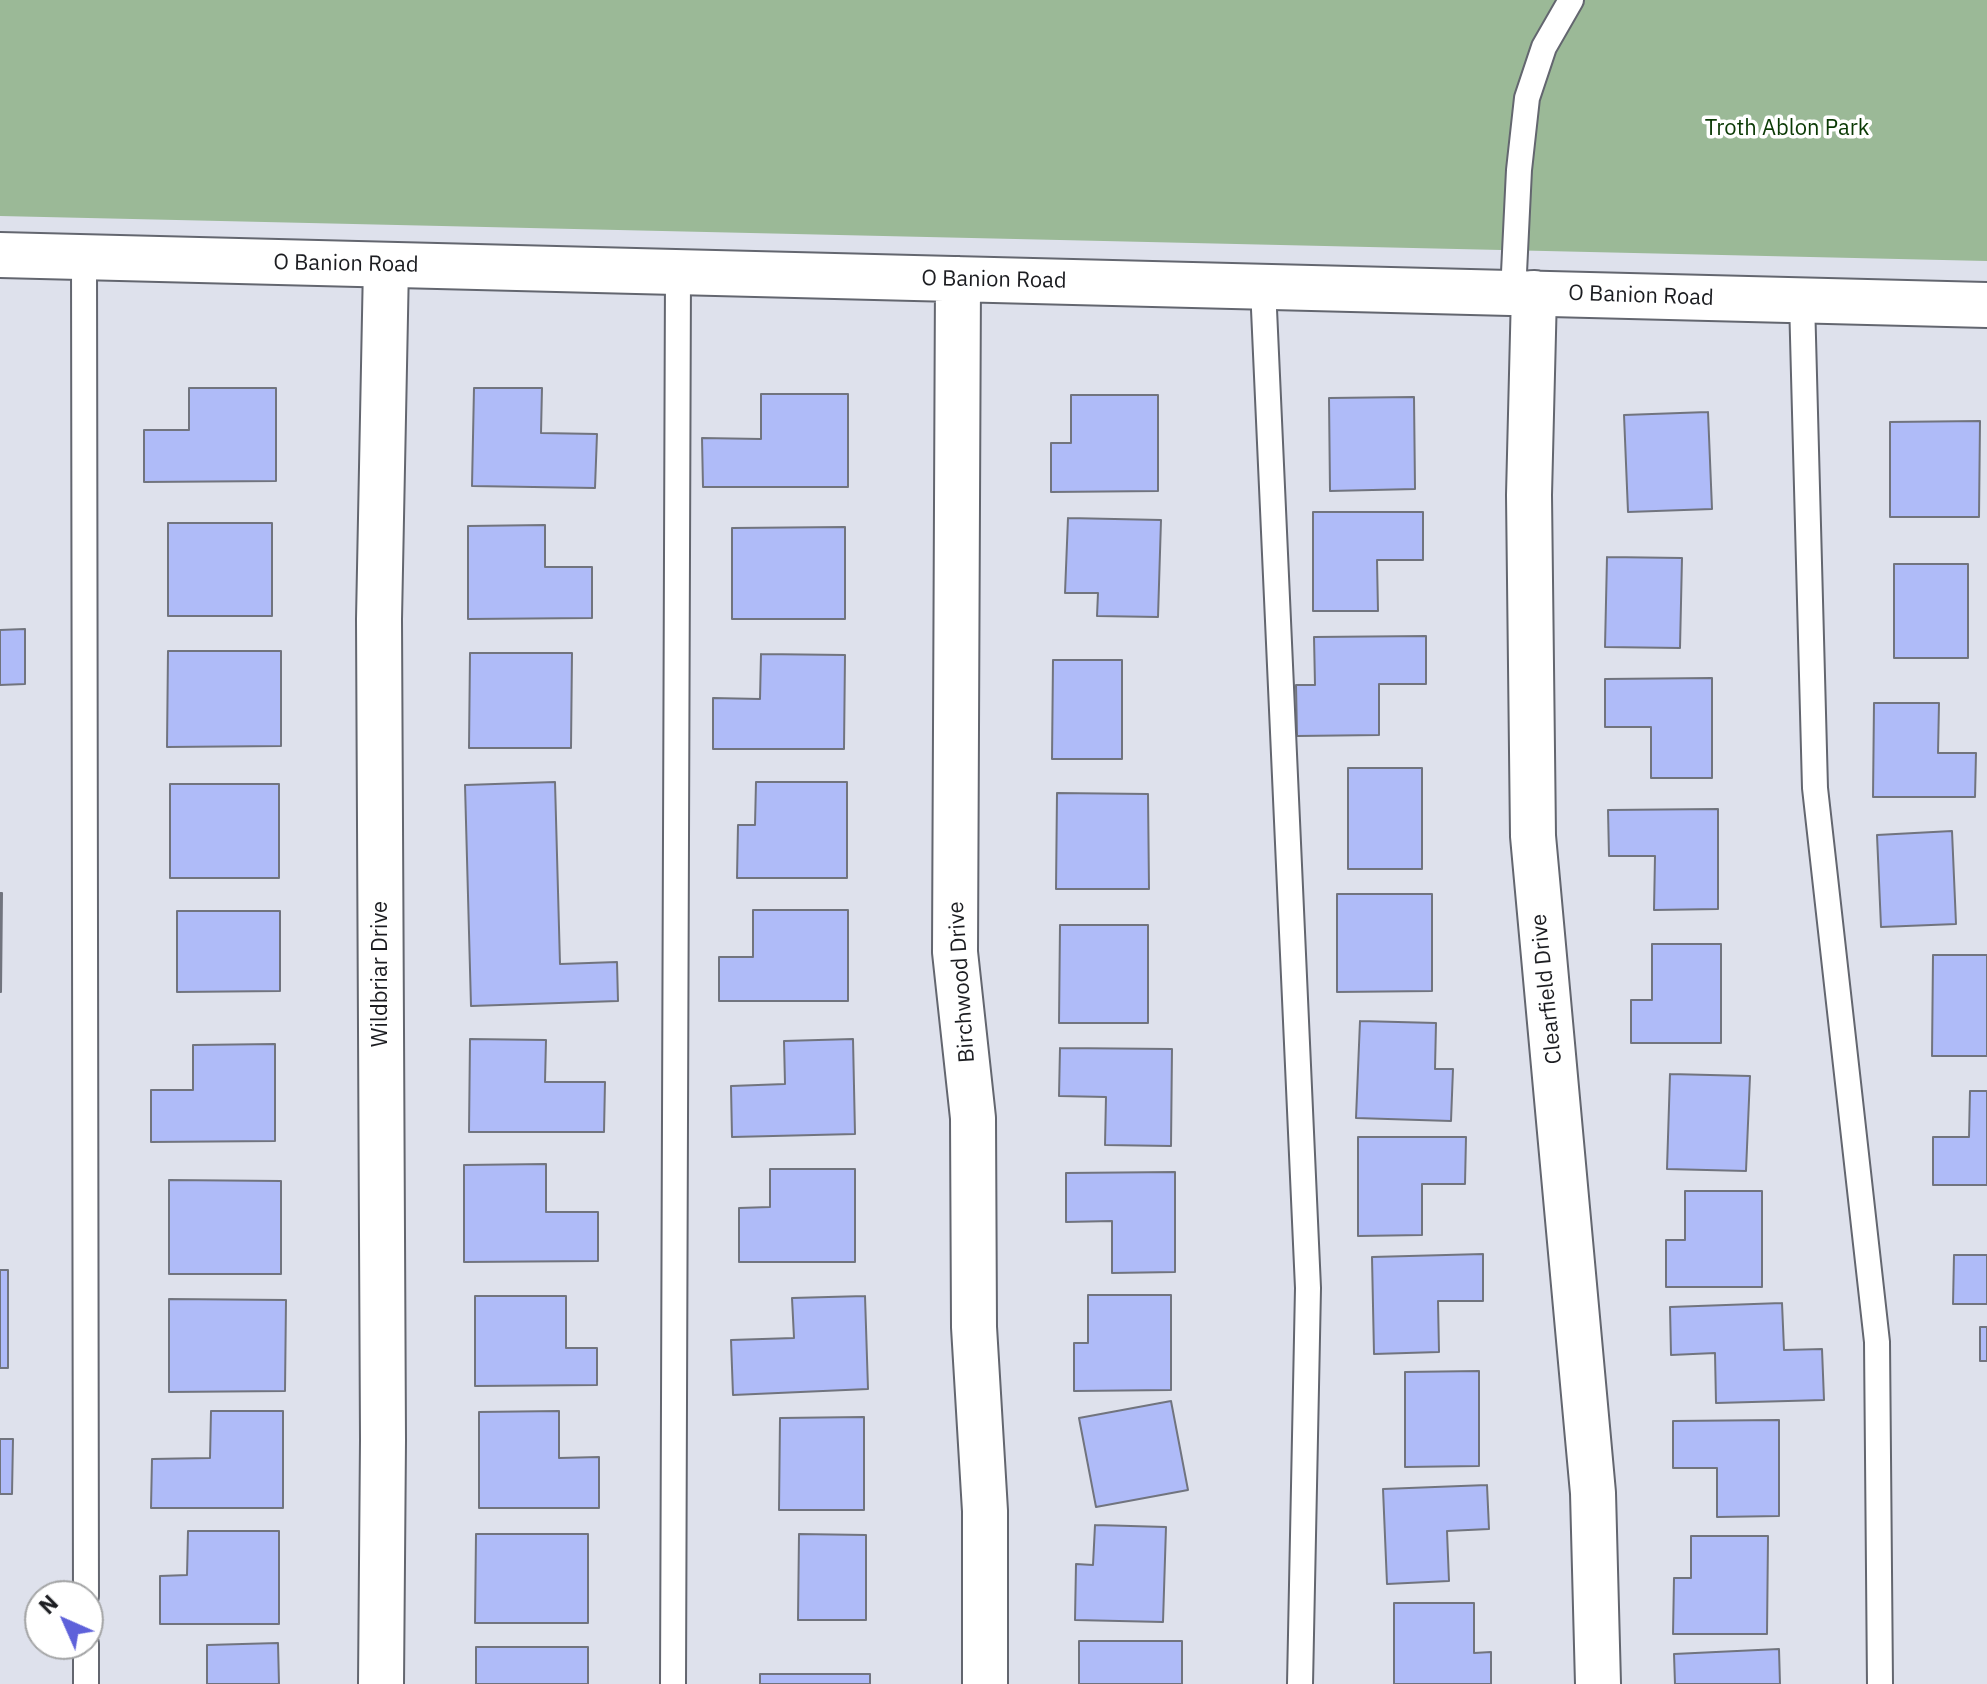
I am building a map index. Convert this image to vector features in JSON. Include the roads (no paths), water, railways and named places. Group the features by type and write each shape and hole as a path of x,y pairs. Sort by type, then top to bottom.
{"street":[{"name":"O Banion Road","path":"0,255 1987,305"},
{"name":"Wildbriar Drive","path":"381,1684 383,1424 379,619 386,265"},
{"name":"Birchwood Drive","path":"958,279 955,952 973,1118 974,1327 985,1511 985,1684"},
{"name":"Clearfield Drive","path":"1523,293 1533,836 1593,1493 1598,1684"}],"lane":[{"path":"1523,293 1519,170 1527,98 1544,47 1571,0"},
{"path":"84,257 86,1580"},
{"path":"673,1684 678,272"},
{"path":"1263,287 1308,1288 1300,1684"},
{"path":"1802,300 1815,788 1877,1342 1880,1684"},
{"path":"86,1660 86,1684"}],"park label":[{"name":"Troth Ablon Park","path":"1787,129"}]}
